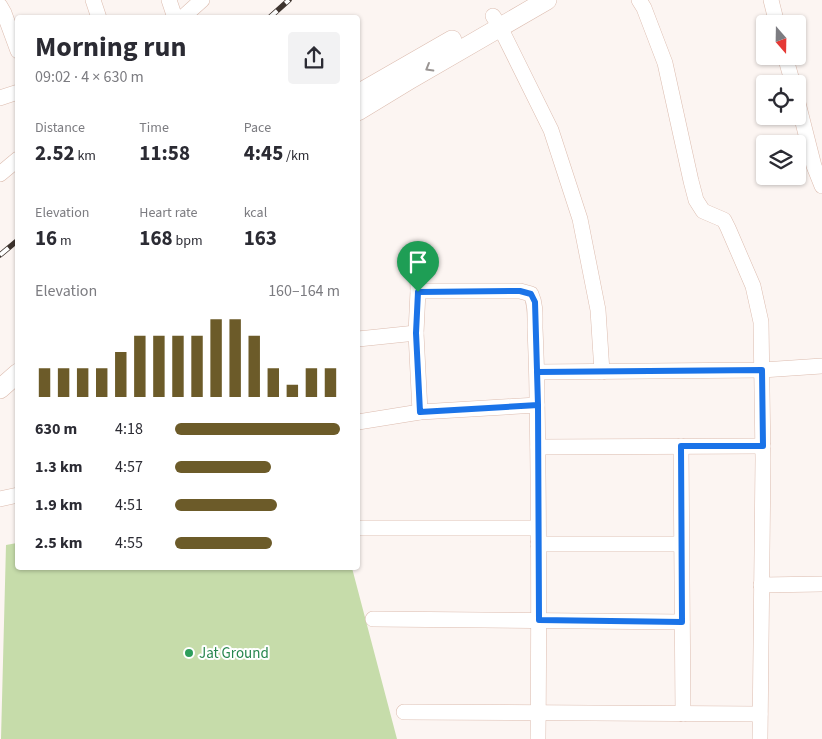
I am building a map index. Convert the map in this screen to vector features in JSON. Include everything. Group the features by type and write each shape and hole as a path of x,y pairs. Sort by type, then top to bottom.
{"main road":[{"path":"360,110 497,22 521,0"},
{"path":"360,93 497,22 547,0"},
{"path":"0,389 15,376"}],"street":[{"path":"93,0 98,15"},
{"path":"169,0 174,15"},
{"path":"185,15 202,0"},
{"path":"639,0 644,8 665,63 690,181 696,200 703,211 724,220 753,286 761,322 763,446 760,739"},
{"path":"771,0 775,15"},
{"path":"0,6 15,43"},
{"path":"497,22 551,130 580,220 598,310 602,372"},
{"path":"0,98 15,93"},
{"path":"804,125 814,166 822,186"},
{"path":"0,174 15,162"},
{"path":"417,249 418,292 416,333 420,412"},
{"path":"418,292 520,291 531,294 535,302 538,405 538,739"},
{"path":"360,339 416,333"},
{"path":"537,372 762,370 822,366"},
{"path":"360,422 420,412 538,405"},
{"path":"681,446 683,714"},
{"path":"538,447 763,446"},
{"path":"0,498 15,496"},
{"path":"360,528 538,528"},
{"path":"538,544 682,544"},
{"path":"761,585 822,584"},
{"path":"373,619 682,622"},
{"path":"404,712 760,714"}],"green space":[{"name":"Jat Ground","path":"15,543 15,570 353,570 397,739 1,739 6,545"}],"railway":[{"path":"272,15 289,0"},
{"path":"0,255 15,242"}],"place":[{"name":"Jat Ground","path":"189,653"}],"route":[{"path":"418,292 416,333 420,412 538,405 537,372 762,370 763,446 681,446 682,622 539,620 538,405 534,315 535,302 531,294 520,291 418,292"}]}
